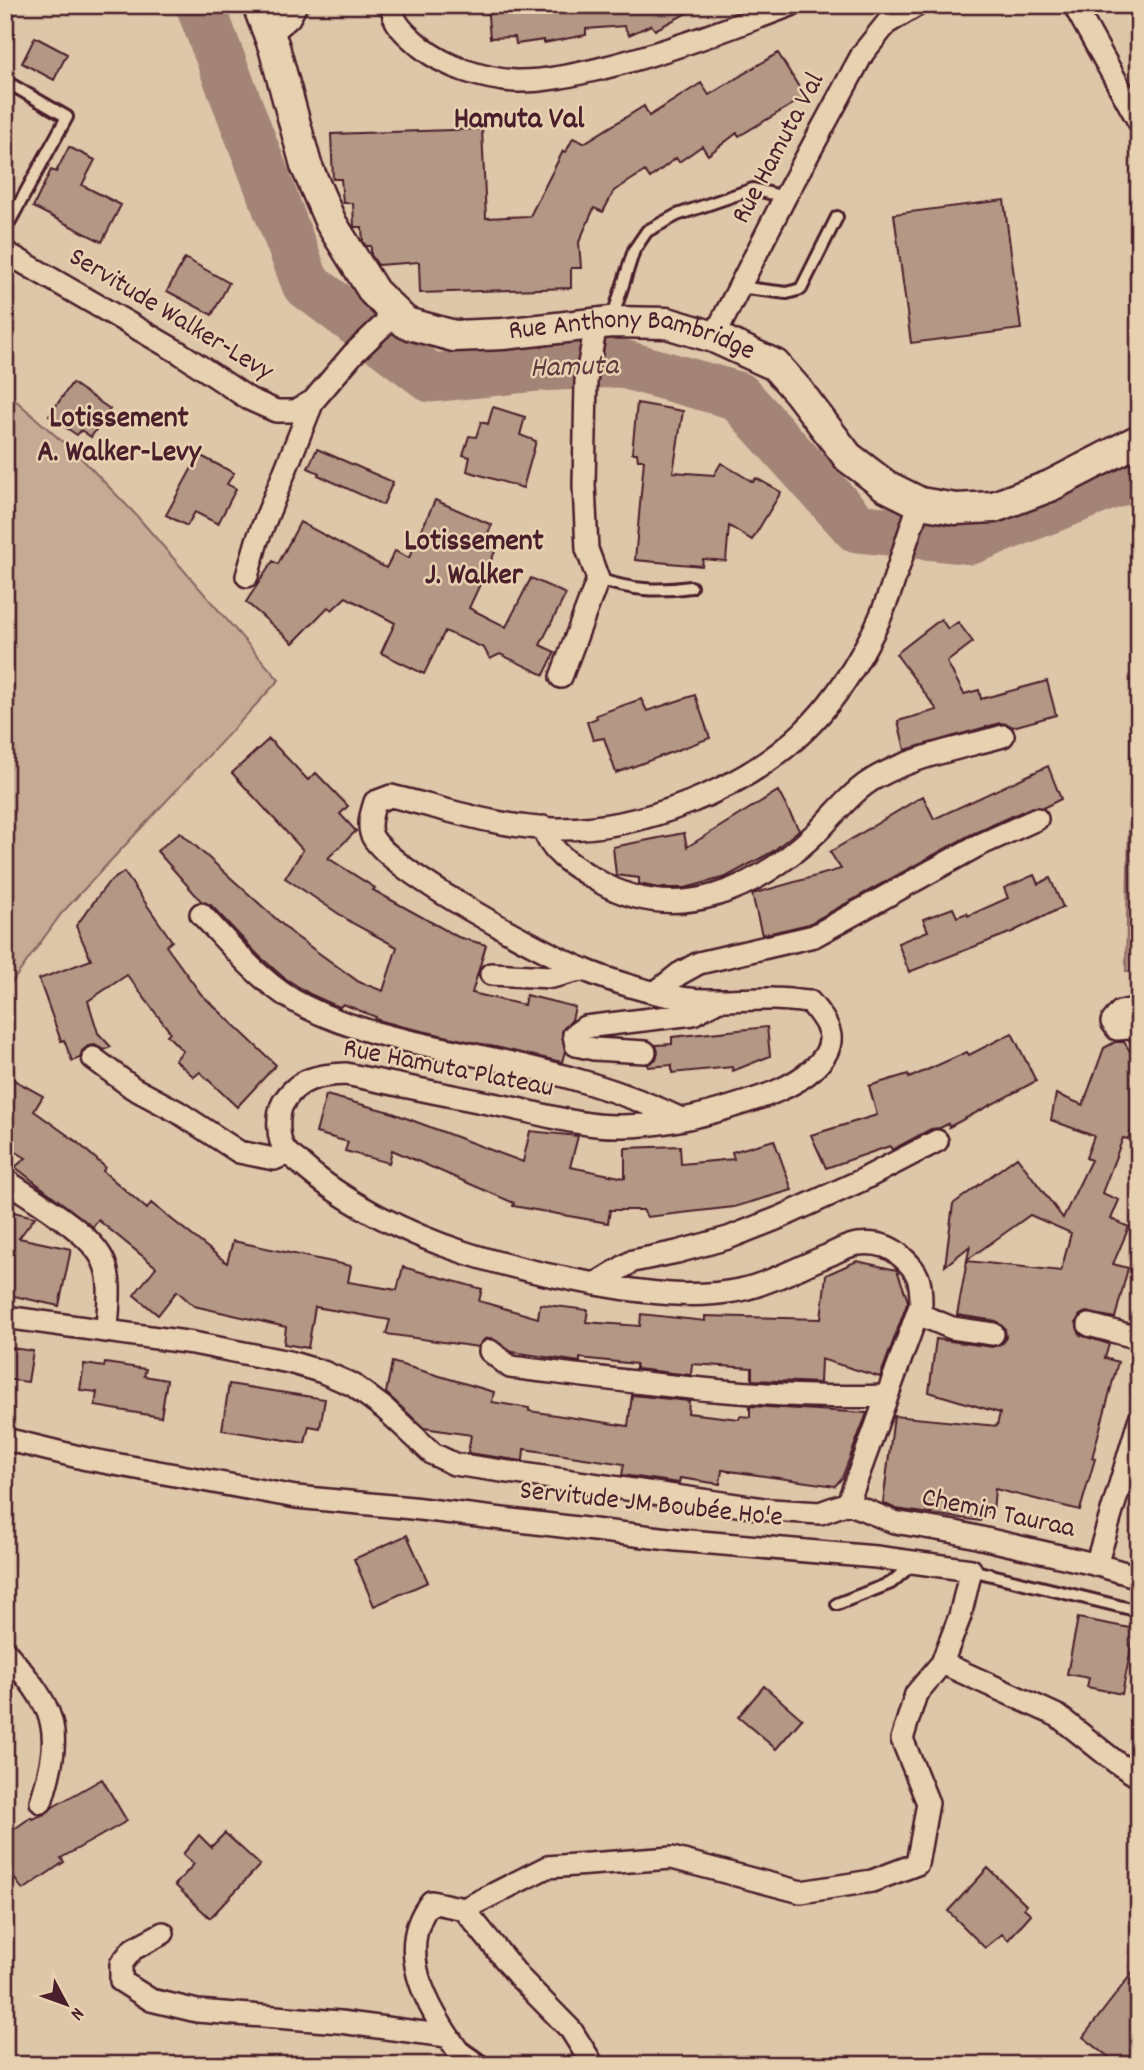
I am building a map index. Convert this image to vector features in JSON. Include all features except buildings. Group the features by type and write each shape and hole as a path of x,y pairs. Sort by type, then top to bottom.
{"main road":[{"name":"Rue Anthony Bambridge","path":"258,5 270,34 306,164 331,223 390,319 454,336 667,323 714,337 775,365 848,457 917,511 994,507 1050,486 1139,440"}],"street":[{"path":"270,34 289,18 296,5"},
{"path":"392,5 392,13 404,33 428,53 451,65 515,81 569,76 634,61 791,5"},
{"name":"Rue Hamuta Val","path":"714,337 785,197 863,53 887,23 917,5"},
{"path":"1074,5 1139,122"},
{"name":"Servitude Walker-Levy","path":"5,252 180,353 249,399 276,411 295,411 313,401"},
{"path":"247,576 257,541 313,401 353,354 390,319"},
{"path":"561,677 598,579 587,549 584,485 586,381 600,329"},
{"name":"Rue Hamuta Plateau","path":"288,1153 284,1149 278,1125 282,1105 298,1085 319,1075 346,1074 576,1123 623,1126 681,1119 769,1095 807,1074 824,1058 831,1040 828,1023 810,1002 772,998 717,1002 681,998 583,970 478,916 425,882 386,852 371,835 370,818 375,802 391,796 501,823 557,829 603,825 659,813 711,793 759,767 804,732 840,687 869,642 889,595 917,511"},
{"path":"543,827 547,841 568,863 607,886 636,896 674,902 712,898 756,880 795,851 874,778 900,766 1003,736"},
{"path":"656,992 699,963 814,936 975,847 1037,819"},
{"path":"201,914 266,980 302,1006 354,1027 417,1044 569,1077 644,1101 681,1119"},
{"path":"491,974 552,977 583,970"},
{"path":"645,1052 576,1045 574,1035 585,1027 694,1014 717,1002"},
{"path":"1139,1008 1120,1012 1112,1022 1117,1029 1139,1027"},
{"path":"5,1317 107,1329 249,1353 323,1372 353,1385 385,1409 433,1454 454,1464 771,1510 820,1513 848,1503 918,1314 921,1282 911,1266 895,1251 878,1243 856,1244 770,1281 739,1290 700,1293 653,1293 595,1284 462,1252 407,1230 354,1201 314,1175 288,1153 274,1159 239,1152 178,1112 133,1088 93,1058"},
{"path":"595,1284 633,1261 728,1238 781,1217 860,1181 937,1141"},
{"path":"8,1181 88,1238 103,1259 108,1279 107,1329"},
{"path":"918,1314 952,1328 993,1334"},
{"path":"1089,1325 1139,1338"},
{"path":"490,1351 510,1367 695,1390 828,1398 886,1396"},
{"path":"1096,1565 1139,1421"},
{"name":"Servitude JM Boubée Ho'e","path":"5,1439 87,1458 296,1497 971,1570"},
{"name":"Chemin Tauraa","path":"848,1503 894,1522 955,1532 1139,1577"},
{"path":"468,2065 447,2036 426,1998 415,1966 414,1939 422,1913 431,1902 464,1909 547,1867 672,1858 801,1892 872,1881 917,1864 928,1803 902,1739 916,1694 942,1663 960,1616 971,1570"},
{"path":"5,1651 34,1686 49,1712 55,1740 50,1772 41,1802"},
{"path":"942,1663 1058,1716 1139,1777"},
{"path":"464,1909 520,1978 571,2030 593,2065"},
{"path":"163,1933 133,1949 121,1964 121,1981 152,2000 197,2011 340,2022 447,2036"}],"lane":[{"path":"5,82 67,117 5,230"},
{"path":"600,329 635,250 647,231 677,215 752,189 785,197"},
{"path":"738,287 787,293 801,289 837,217"},
{"path":"598,579 626,589 669,591 691,587"},
{"path":"837,1604 891,1583 915,1562"},
{"path":"971,1570 1139,1611"},
{"path":"447,2036 487,2065"}],"shaded area":[{"path":"5,391 82,459 136,515 279,680 61,914 5,992"},
{"path":"1139,572 1139,972 1126,971 1134,573"}],"waterway":[{"name":"Hamuta","path":"200,5 306,284 431,378 538,367 619,363 738,396 857,528 971,540 1139,474"}],"district":[{"name":"Hamuta Val","path":"519,121"},
{"name":"Lotissement A. Walker-Levy","path":"119,437"},
{"name":"Lotissement J. Walker","path":"474,560"}]}
